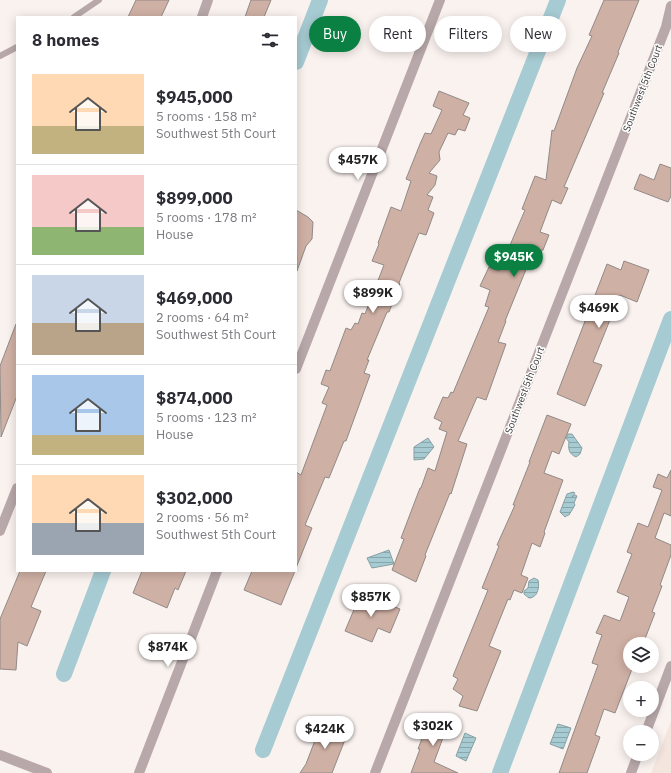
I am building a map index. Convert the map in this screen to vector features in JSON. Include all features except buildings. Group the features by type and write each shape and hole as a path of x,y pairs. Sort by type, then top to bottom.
{"street":[{"path":"202,16 208,0"},
{"path":"297,366 440,0"},
{"name":"Southwest 5th Court","path":"375,773 666,26 671,6"},
{"path":"0,531 16,491"},
{"path":"138,773 217,572"},
{"path":"649,725 671,666"},
{"path":"0,755 48,773"},
{"path":"631,773 635,761"}],"lane":[{"path":"75,16 99,0"},
{"path":"0,56 16,48"}],"shaded area":[{"path":"671,721 671,773 651,773 656,761 659,761 659,752"}],"water":[{"path":"568,434 572,434 582,448 580,454 576,457 570,451 569,442 566,438"},
{"path":"428,438 434,447 424,459 414,460 414,447"},
{"path":"573,492 575,493 572,497 575,495 577,496 574,503 575,505 569,515 565,517 560,512 567,494"},
{"path":"389,550 394,564 372,568 367,558"},
{"path":"534,578 538,580 538,589 532,598 529,598 524,594 524,591 528,588 529,581"},
{"path":"558,724 571,728 563,749 550,744"},
{"path":"465,733 476,738 466,761 456,756"}],"waterway":[{"path":"297,59 320,0"},
{"path":"263,750 558,0"},
{"path":"500,773 671,319"},
{"path":"64,674 103,572"}]}
